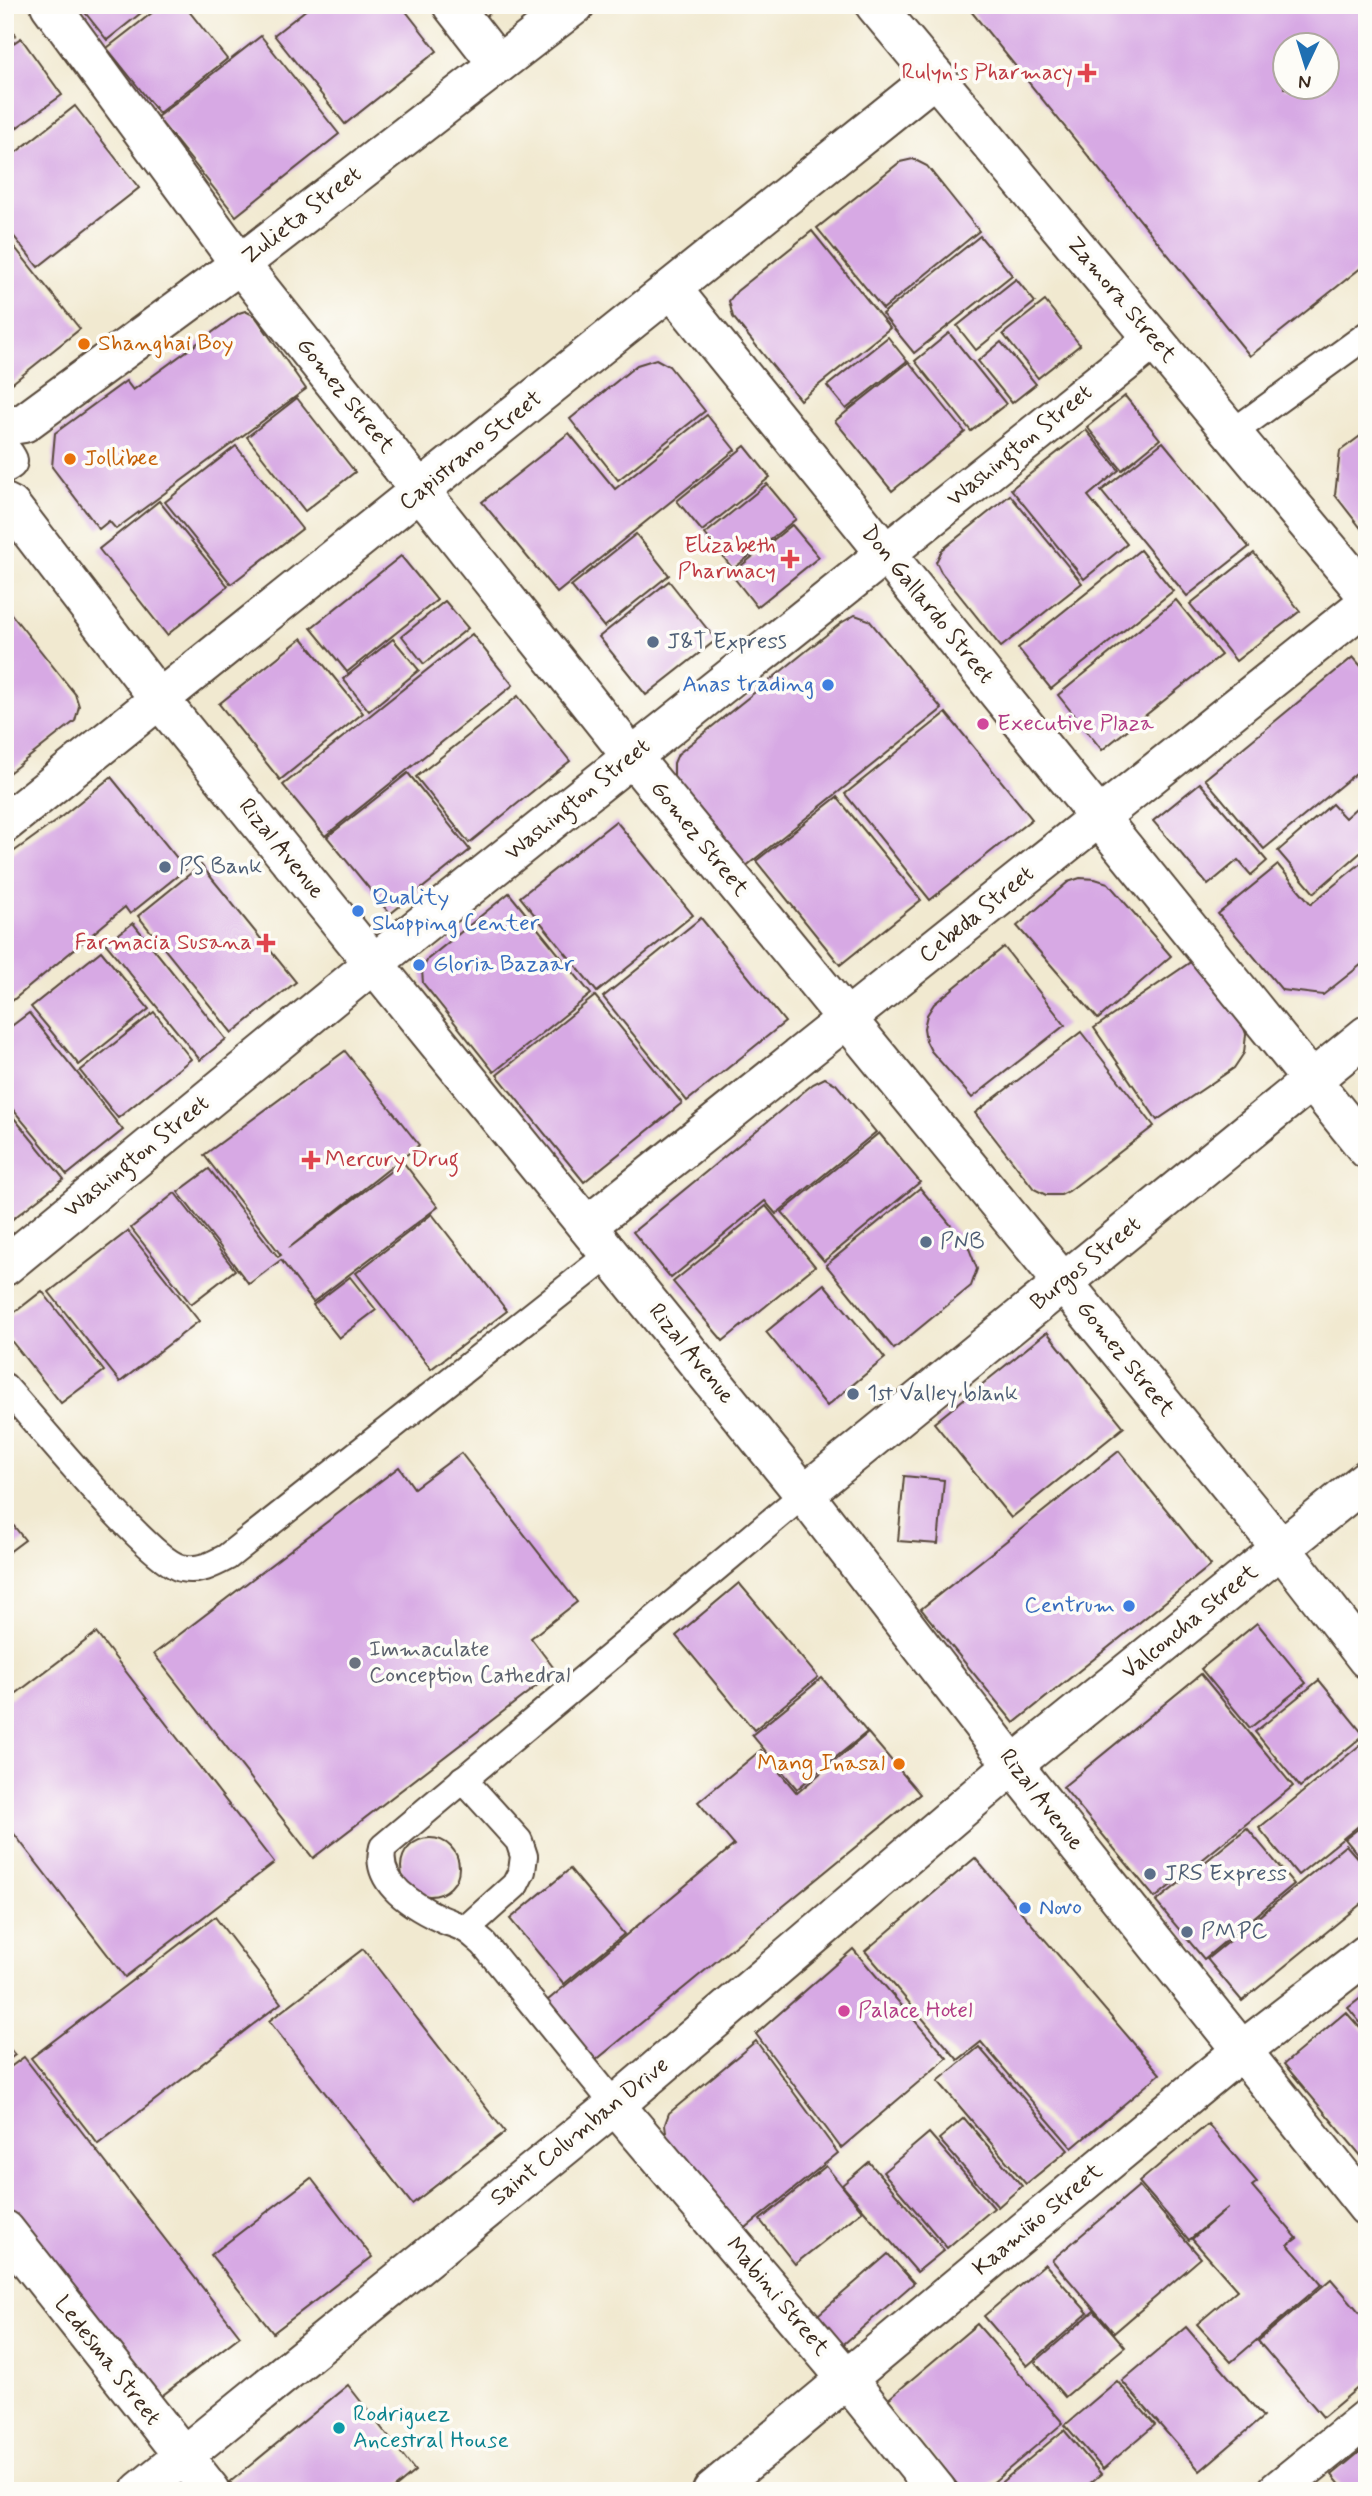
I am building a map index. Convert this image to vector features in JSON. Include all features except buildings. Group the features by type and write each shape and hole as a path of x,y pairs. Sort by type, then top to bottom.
{"street":[{"name":"Gomez Street","path":"50,5 240,264 632,757 1281,1548 1367,1659"},
{"path":"452,5 498,64"},
{"name":"Zulieta Street","path":"10,446 575,5"},
{"name":"Zamora Street","path":"876,5 1367,595"},
{"name":"Capistrano Street","path":"5,823 935,76"},
{"name":"Don Gallardo Street","path":"672,289 1367,1149"},
{"name":"Washington Street","path":"5,1266 374,963 1154,340"},
{"name":"Rizal Avenue","path":"10,446 8,505 160,700 804,1493 1013,1765 1367,2207"},
{"name":"Cebeda Street","path":"599,1240 846,1019 1367,603"},
{"name":"Burgos Street","path":"804,1493 1367,1035"},
{"name":"Valconcha Street","path":"1013,1765 1367,1479"},
{"name":"Saint Columban Drive","path":"140,2491 615,2105 1013,1765"},
{"name":"Kaamiño Street","path":"712,2491 1241,2051 1367,1954"},
{"name":"Mabini Street","path":"615,2105 847,2379 937,2491"},
{"name":"Ledesma Street","path":"5,2230 211,2491"},
{"path":"1277,2491 1367,2417"}],"lane":[{"path":"1232,433 1367,335"},
{"path":"5,1387 129,1527 164,1560 181,1568 204,1569 227,1557 599,1240"},
{"path":"615,2105 484,1944 466,1929 443,1920 406,1899 389,1881 382,1870 380,1858 383,1847 804,1493"},
{"path":"463,1779 519,1841 524,1856 523,1871 515,1885 466,1929"}],"place":[{"name":"Rulyn's Pharmacy","path":"1087,73"},
{"name":"Shanghai Boy","path":"84,344"},
{"name":"Jollibee","path":"70,459"},
{"name":"Elizabeth Pharmacy","path":"790,559"},
{"name":"J&T Express","path":"653,642"},
{"name":"Anas trading","path":"828,685"},
{"name":"Executive Plaza","path":"983,724"},
{"name":"PS Bank","path":"165,867"},
{"name":"Quality Shopping Center","path":"358,911"},
{"name":"Farmacia Susana","path":"266,943"},
{"name":"Gloria Bazaar","path":"419,965"},
{"name":"Mercury Drug","path":"311,1160"},
{"name":"PNB","path":"926,1242"},
{"name":"1st Valley blank","path":"853,1394"},
{"name":"Centrum","path":"1129,1606"},
{"name":"Immaculate Conception Cathedral","path":"355,1663"},
{"name":"Mang Inasal","path":"899,1764"},
{"name":"JRS Express","path":"1150,1874"},
{"name":"Novo","path":"1025,1908"},
{"name":"PMPC","path":"1187,1932"},
{"name":"Palace Hotel","path":"844,2011"},
{"name":"Rodriguez Ancestral House","path":"339,2428"}]}
